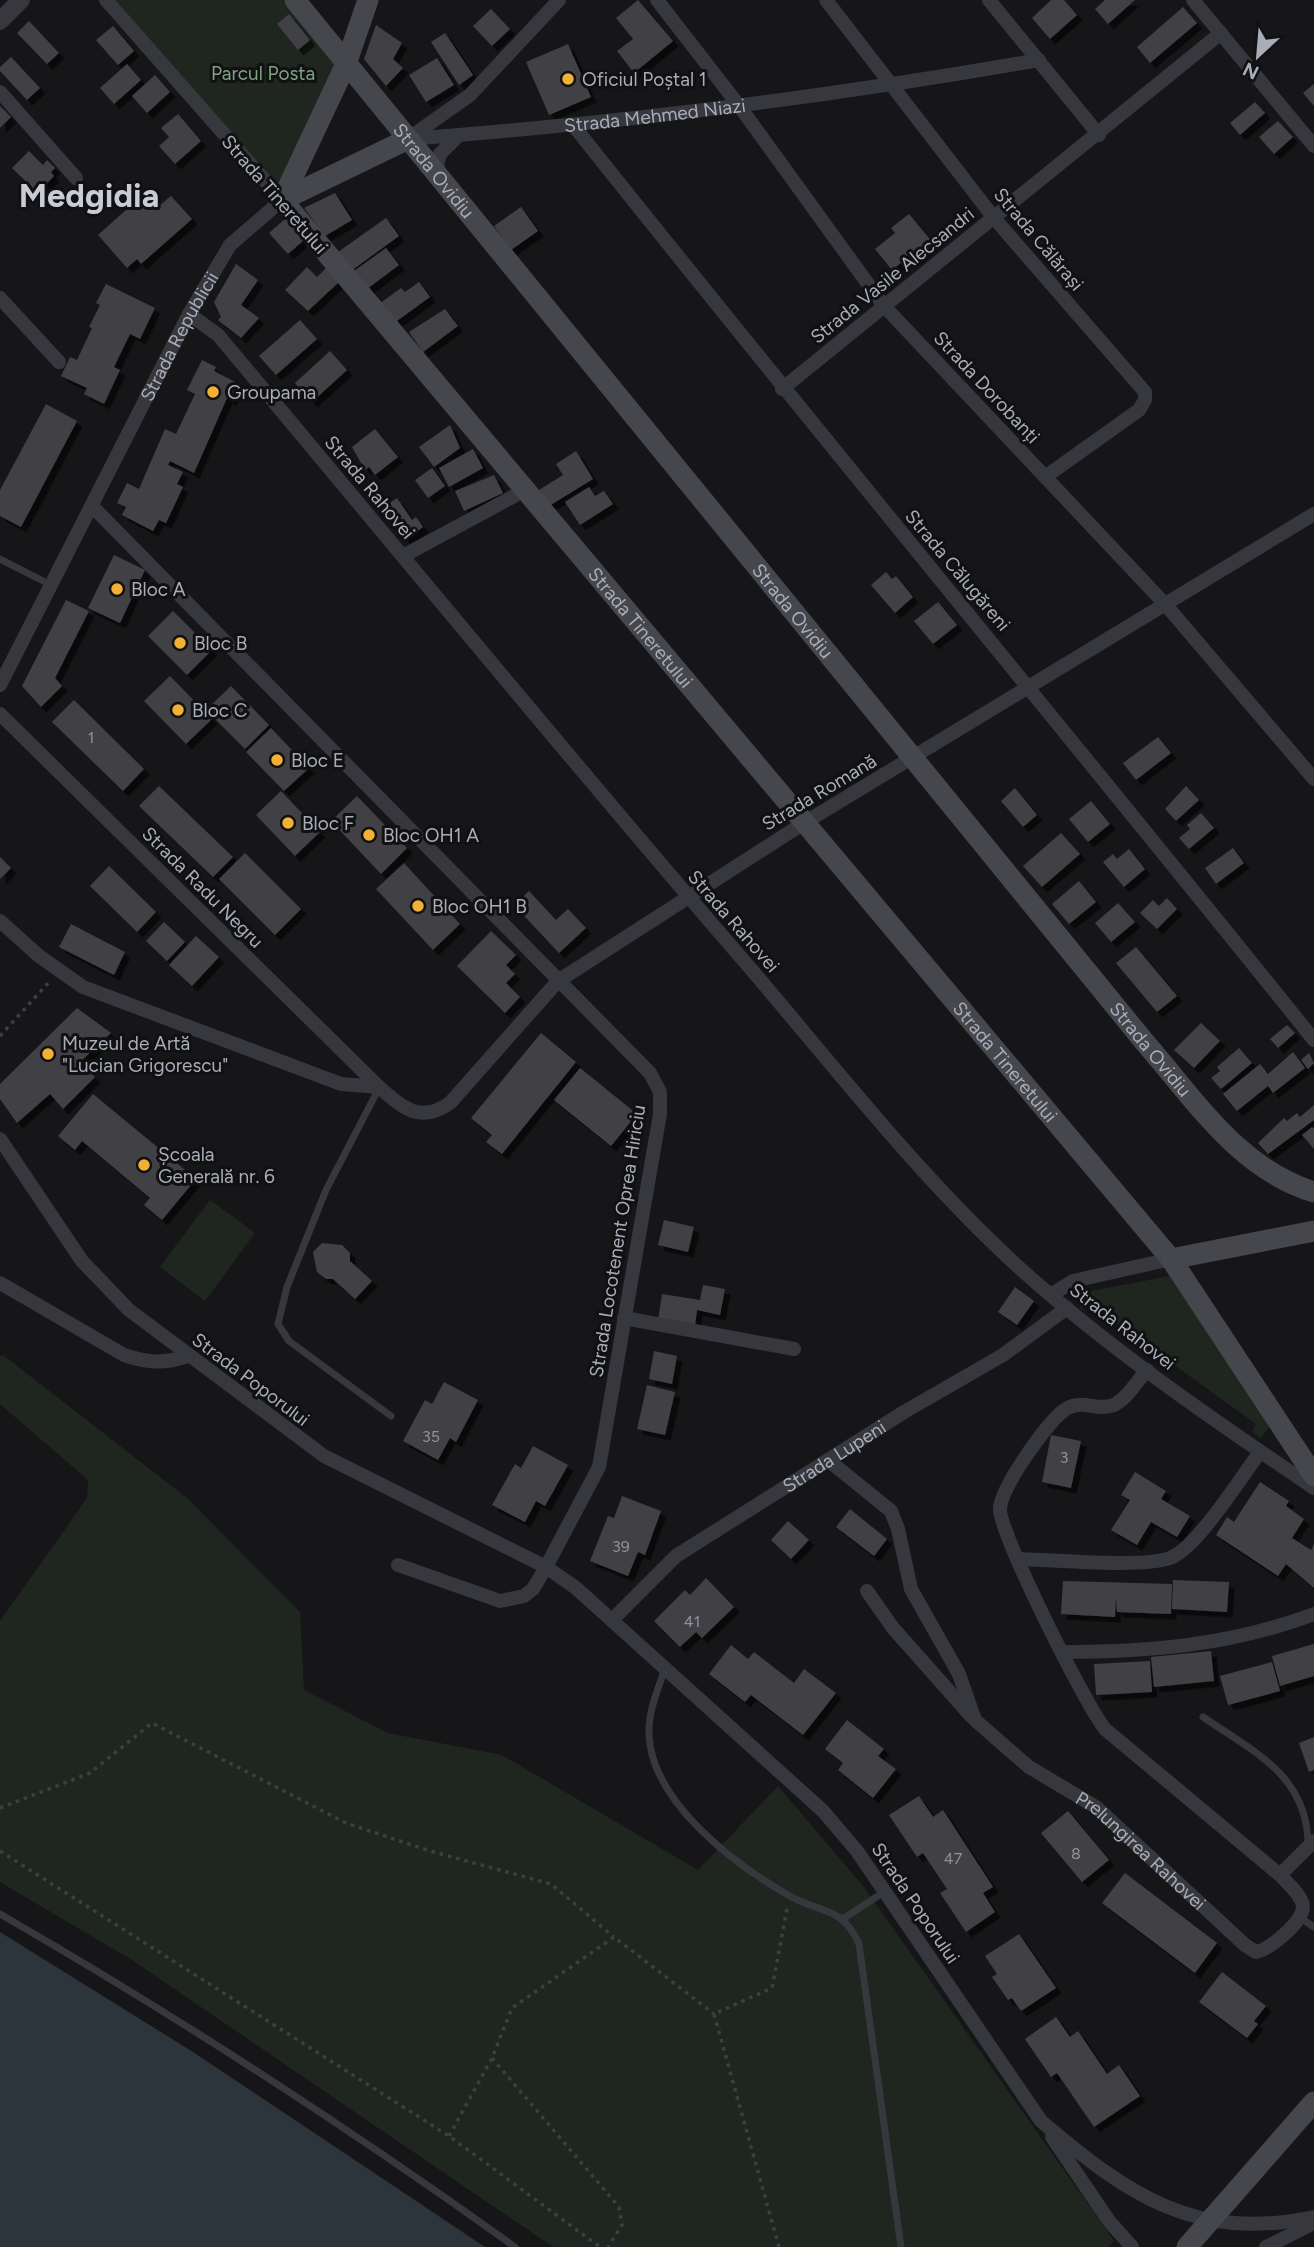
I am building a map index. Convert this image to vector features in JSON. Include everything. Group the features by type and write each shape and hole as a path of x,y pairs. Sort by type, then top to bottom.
{"main road":[{"name":"Strada Ovidiu","path":"295,0 911,759 1229,1140 1268,1174 1314,1192"},
{"name":"Strada Republicii","path":"282,200 346,64 368,0"},
{"name":"Strada Mehmed Niazi","path":"282,200 408,139"},
{"name":"Strada Tineretului","path":"282,200 1171,1259"},
{"path":"1314,1231 1171,1259 1314,1476"},
{"path":"1187,2247 1314,2102"}],"street":[{"path":"0,21 21,0"},
{"name":"Strada Tineretului","path":"106,0 282,200"},
{"path":"408,139 470,95 559,0"},
{"name":"Strada Dorobanți","path":"657,0 740,107 884,306 1166,604 1314,779"},
{"name":"Strada Călărași","path":"826,0 994,218 1144,392 1145,400 1139,410 1045,477"},
{"path":"989,0 1099,135"},
{"path":"1194,0 1314,146"},
{"name":"Strada Vasile Alecsandri","path":"782,389 1099,135 1221,33"},
{"name":"Strada Mehmed Niazi","path":"408,139 740,107 893,86 1038,60"},
{"path":"0,92 76,178"},
{"name":"Strada Călugăreni","path":"573,125 782,389 1031,688 1314,1040"},
{"path":"435,174 440,154 459,135"},
{"name":"Strada Republicii","path":"0,685 189,314 230,245 282,200"},
{"path":"0,298 59,362"},
{"name":"Strada Rahovei","path":"189,314 218,335 687,896 936,1182 1006,1255 1067,1308 1146,1370 1314,1488"},
{"path":"403,556 527,489"},
{"name":"Strada Locotenent Oprea Hiriciu","path":"93,507 650,1073 660,1092 660,1114 599,1467 546,1567"},
{"name":"Strada Romană","path":"379,1087 410,1110 424,1115 439,1111 450,1103 558,981 804,823 1031,688 1314,514"},
{"name":"Strada Radu Negru","path":"0,714 379,1087"},
{"path":"0,921 59,972 112,1001 341,1084 379,1087"},
{"name":"Strada Poporului","path":"0,1139 82,1261 105,1288 188,1356 324,1456 546,1567 613,1619 844,1833 1041,2121 1107,2175 1140,2196 1176,2212 1216,2223 1258,2225 1314,2217"},
{"path":"1051,1295 1073,1281 1171,1259"},
{"path":"0,1283 124,1355 146,1362 167,1363 188,1356"},
{"name":"Strada Lupeni","path":"613,1619 676,1556 1030,1337 1067,1308"},
{"path":"624,1318 794,1349"},
{"path":"1146,1370 1125,1396 1114,1404 1102,1407 1089,1403 1075,1404 1051,1423 1002,1496 1001,1522 1094,1715 1105,1729 1280,1875 1300,1899 1303,1908 1299,1917"},
{"path":"1018,1559 1147,1561 1170,1558 1186,1547 1205,1526 1260,1451"},
{"name":"Prelungirea Rahovei","path":"828,1461 891,1511 898,1529 911,1589 959,1674 975,1720"},
{"path":"398,1565 500,1601 524,1596 533,1589 546,1567"},
{"name":"Prelungirea Rahovei","path":"867,1591 893,1628 975,1720 1029,1767 1096,1807 1245,1945 1256,1952 1268,1950 1299,1917"},
{"path":"1062,1652 1147,1651 1223,1641 1265,1631 1314,1614"},
{"path":"1280,1875 1311,1844"},
{"path":"1041,2121 1109,2221 1132,2247"},
{"path":"1266,2247 1314,2223"}],"lane":[{"path":"0,559 52,585"},
{"path":"379,1087 326,1190 287,1287 278,1324 289,1341 391,1416"},
{"path":"666,1667 650,1713 649,1733 651,1753 663,1783 674,1800 714,1840 790,1896 844,1918 859,1944 901,2247"},
{"path":"1203,1717 1276,1768 1296,1792 1308,1822 1311,1844"},
{"path":"844,1918 885,1892"},
{"path":"0,1914 128,1989 411,2173 516,2247"},
{"path":"1299,1917 1314,1927"}],"path":[{"path":"0,1036 59,972"},
{"path":"0,1808 90,1773 152,1723 346,1823 430,1851 551,1884 614,1937 714,2014 779,2247"},
{"path":"0,1851 449,2136 600,2247"},
{"path":"714,2014 772,1988 790,1896"},
{"path":"449,2136 492,2058 512,2008 614,1937"},
{"path":"492,2058 619,2207 622,2225 608,2247"}],"green space":[{"name":"Parcul Posta","path":"106,0 295,0 346,64 282,200"},
{"path":"210,1200 255,1233 205,1301 160,1267"},
{"path":"1170,1276 1272,1423 1261,1438 1252,1432 1256,1424 1087,1302 1081,1311 1080,1297 1086,1292"},
{"path":"3,1355 187,1498 300,1612 304,1690 388,1733 502,1755 698,1870 778,1786 864,1887 1114,2241 1108,2247 553,2247 132,1960 0,1882 0,1621 87,1498 88,1480 0,1404 0,1356"}],"shaded area":[{"path":"0,1932 193,2052 485,2247 0,2247"}],"building":[{"path":"638,0 673,41 634,73 617,51 633,39 616,18"},
{"path":"1051,0 1064,0 1077,15 1050,39 1032,18"},
{"path":"1105,0 1135,0 1108,24 1095,9"},
{"path":"1183,7 1197,23 1150,63 1137,47"},
{"path":"491,9 510,29 492,46 473,26"},
{"path":"289,14 310,40 298,50 277,24"},
{"path":"29,21 59,53 47,64 17,33"},
{"path":"376,25 402,43 393,59 403,68 386,86 364,59"},
{"path":"113,26 134,51 118,65 96,40"},
{"path":"445,33 473,75 459,85 431,42"},
{"path":"568,44 591,97 549,115 526,62"},
{"path":"11,57 40,88 27,100 0,71 0,67"},
{"path":"437,58 454,85 426,102 409,75"},
{"path":"127,64 141,80 114,104 100,88"},
{"path":"155,75 170,92 147,113 132,96"},
{"path":"1314,84 1314,106 1303,93"},
{"path":"1255,102 1265,113 1240,135 1230,123"},
{"path":"0,106 11,117 0,128"},
{"path":"178,114 201,141 175,164 159,146 169,137 161,128"},
{"path":"1278,121 1293,137 1274,154 1259,137"},
{"path":"29,151 43,165 47,160 55,168 51,172 54,176 38,193 12,168"},
{"path":"146,192 159,206 171,196 192,219 141,264 137,259 127,268 98,235"},
{"path":"335,193 352,220 325,236 304,208"},
{"path":"521,207 538,231 511,250 494,226"},
{"path":"909,214 934,244 915,259 911,255 892,270 875,249 895,233 891,228"},
{"path":"386,218 399,236 351,271 338,252"},
{"path":"285,219 304,240 288,254 269,233"},
{"path":"386,248 399,265 367,289 354,271"},
{"path":"236,264 258,280 241,305 259,318 241,338 218,320 221,317 214,302"},
{"path":"307,267 317,277 326,268 340,281 308,311 285,290"},
{"path":"419,282 430,297 394,323 379,304 401,288 405,292"},
{"path":"106,284 155,308 140,339 130,334 114,367 120,370 104,404 84,394 87,388 61,376 70,357 77,360 92,328 89,327 100,305 96,303"},
{"path":"445,309 458,326 423,352 409,332"},
{"path":"300,320 317,339 276,375 259,356"},
{"path":"330,351 347,370 312,402 295,383"},
{"path":"202,360 216,367 214,371 239,384 231,401 227,398 194,473 170,461 168,465 183,472 177,484 183,487 166,523 159,520 153,531 122,515 126,507 117,503 127,483 139,489 165,429 176,434 195,394 187,390"},
{"path":"46,404 77,421 21,527 0,516 0,490"},
{"path":"450,425 460,448 434,467 419,447"},
{"path":"375,429 398,457 375,475 369,467 365,470 352,447"},
{"path":"473,449 483,468 449,487 439,468"},
{"path":"576,451 593,479 549,506 539,490 563,475 556,464"},
{"path":"432,468 445,486 428,498 415,480"},
{"path":"494,475 503,493 464,511 455,491"},
{"path":"589,487 595,496 604,491 613,504 580,525 565,502"},
{"path":"397,498 412,520 416,517 423,527 405,540 382,508"},
{"name":"Bloc A","path":"114,555 145,570 120,623 88,608"},
{"path":"886,572 892,579 896,576 913,597 895,613 871,585"},
{"path":"66,600 89,611 55,678 62,686 41,707 22,686"},
{"path":"938,602 957,625 933,644 914,621"},
{"name":"Bloc B","path":"173,611 212,650 187,675 148,636"},
{"name":"Bloc C","path":"170,676 212,719 186,744 144,701"},
{"path":"231,686 269,725 245,749 206,710"},
{"path":"74,700 144,769 123,791 52,722"},
{"name":"Bloc E","path":"271,728 309,768 284,791 246,752"},
{"path":"1158,737 1171,753 1136,780 1123,763"},
{"path":"159,786 233,857 213,877 139,806"},
{"path":"1186,786 1199,800 1176,821 1165,809"},
{"path":"1015,788 1037,815 1023,827 1001,801"},
{"name":"Bloc F","path":"281,791 320,832 295,856 256,815"},
{"name":"Bloc OH1 A","path":"357,796 407,848 381,874 331,821"},
{"path":"1091,801 1110,824 1088,842 1069,819"},
{"path":"1201,813 1214,828 1189,849 1179,838 1190,829 1187,825"},
{"path":"1061,833 1080,854 1042,887 1023,866"},
{"path":"1233,848 1244,863 1216,884 1205,868"},
{"path":"1129,849 1145,869 1124,887 1103,862 1113,854 1117,859"},
{"path":"245,853 301,909 275,935 219,879"},
{"path":"0,857 11,868 0,879"},
{"name":"Bloc OH1 B","path":"404,863 460,924 433,950 376,889"},
{"path":"109,866 156,912 137,932 90,886"},
{"path":"1079,881 1096,902 1069,924 1052,904"},
{"path":"529,891 556,920 568,909 586,928 559,953 514,905"},
{"path":"1167,898 1177,909 1157,929 1140,913 1153,900 1159,906"},
{"path":"1118,903 1135,922 1111,942 1095,923"},
{"path":"164,922 185,942 167,961 146,941"},
{"path":"71,924 125,952 114,975 59,947"},
{"path":"491,931 516,955 506,965 515,974 506,983 520,997 505,1013 457,966"},
{"path":"196,936 219,957 192,986 169,965"},
{"path":"1136,947 1177,996 1157,1012 1116,963"},
{"path":"77,1008 111,1033 80,1062 95,1077 63,1109 50,1094 17,1123 0,1099 0,1084"},
{"path":"1201,1023 1220,1041 1194,1068 1174,1050"},
{"path":"1287,1025 1295,1033 1278,1048 1270,1039"},
{"path":"541,1033 576,1062 502,1154 486,1142 492,1135 471,1118"},
{"path":"1239,1048 1252,1063 1221,1089 1211,1078 1220,1071 1217,1067"},
{"path":"1293,1052 1305,1068 1273,1093 1268,1086 1237,1111 1223,1094 1260,1064 1268,1074"},
{"path":"1309,1053 1314,1063 1308,1069 1301,1060"},
{"path":"580,1068 637,1114 611,1146 554,1100"},
{"name":"Școala Generală nr. 6","path":"93,1094 196,1179 162,1220 144,1205 150,1198 82,1141 75,1150 58,1136"},
{"path":"1314,1105 1314,1120 1268,1154 1258,1143 1284,1118 1287,1121 1297,1113 1300,1117"},
{"path":"1312,1127 1314,1129 1314,1149 1302,1135"},
{"path":"664,1220 694,1227 688,1252 658,1245"},
{"path":"322,1243 342,1245 350,1253 350,1261 372,1281 355,1299 333,1279 326,1279 317,1272 313,1252"},
{"path":"703,1285 725,1289 720,1315 697,1310 695,1326 658,1320 662,1294 700,1300"},
{"path":"1015,1287 1034,1301 1017,1325 998,1312"},
{"path":"654,1351 677,1356 672,1384 649,1379"},
{"path":"444,1382 478,1400 456,1442 450,1438 438,1460 403,1441 425,1400 432,1404"},
{"path":"647,1385 675,1392 665,1435 637,1429"},
{"path":"1051,1435 1081,1441 1071,1488 1042,1482"},
{"path":"533,1446 568,1465 545,1506 536,1501 525,1522 492,1505 515,1464 521,1468"},
{"path":"1135,1472 1166,1491 1161,1499 1190,1516 1177,1537 1151,1522 1137,1545 1111,1530 1130,1500 1121,1495"},
{"path":"1260,1482 1289,1501 1286,1506 1304,1519 1292,1538 1311,1550 1314,1544 1314,1588 1286,1564 1278,1576 1216,1535 1227,1517 1234,1522"},
{"path":"622,1496 661,1511 645,1555 638,1552 628,1576 590,1561 608,1516 614,1518"},
{"path":"850,1509 887,1539 874,1556 836,1527"},
{"path":"788,1521 809,1540 791,1559 771,1540"},
{"path":"706,1578 734,1607 702,1638 696,1632 680,1647 654,1621 685,1590 690,1595"},
{"path":"1173,1580 1229,1582 1227,1612 1172,1609"},
{"path":"1063,1581 1172,1584 1171,1614 1117,1612 1116,1597 1115,1617 1061,1614"},
{"path":"1314,1644 1314,1676 1280,1686 1272,1656"},
{"path":"731,1645 748,1659 754,1652 794,1683 804,1669 836,1693 803,1735 751,1695 745,1702 709,1674"},
{"path":"1211,1651 1214,1681 1154,1687 1151,1657"},
{"path":"1150,1661 1152,1692 1096,1695 1094,1664"},
{"path":"1272,1662 1280,1691 1228,1705 1220,1676"},
{"path":"847,1720 884,1749 878,1756 896,1769 873,1798 838,1770 843,1763 825,1749"},
{"path":"1314,1737 1314,1770 1309,1772 1299,1743"},
{"path":"919,1796 933,1817 943,1810 993,1887 983,1893 995,1912 966,1932 940,1893 947,1889 923,1853 917,1857 889,1815"},
{"path":"1068,1811 1109,1860 1082,1882 1041,1833"},
{"path":"1125,1873 1217,1943 1195,1973 1102,1903"},
{"path":"1019,1934 1056,1988 1021,2011 1012,1998 1008,2000 992,1977 997,1974 985,1956"},
{"path":"1222,1972 1266,2006 1254,2021 1258,2024 1247,2038 1199,2002"},
{"path":"1056,2017 1070,2037 1078,2031 1107,2074 1119,2065 1140,2096 1094,2127 1057,2073 1051,2077 1025,2039"}],"place":[{"name":"Oficiul Poștal 1","path":"568,79"},
{"name":"Groupama","path":"213,392"},
{"name":"Bloc A","path":"117,589"},
{"name":"Bloc B","path":"180,643"},
{"name":"Bloc C","path":"178,710"},
{"name":"Bloc E","path":"277,760"},
{"name":"Bloc F","path":"288,823"},
{"name":"Bloc OH1 A","path":"369,835"},
{"name":"Bloc OH1 B","path":"418,906"},
{"name":"Muzeul de Artă \"Lucian Grigorescu\"","path":"48,1054"},
{"name":"Școala Generală nr. 6","path":"144,1165"}],"district":[{"name":"Medgidia","path":"89,195"}]}
